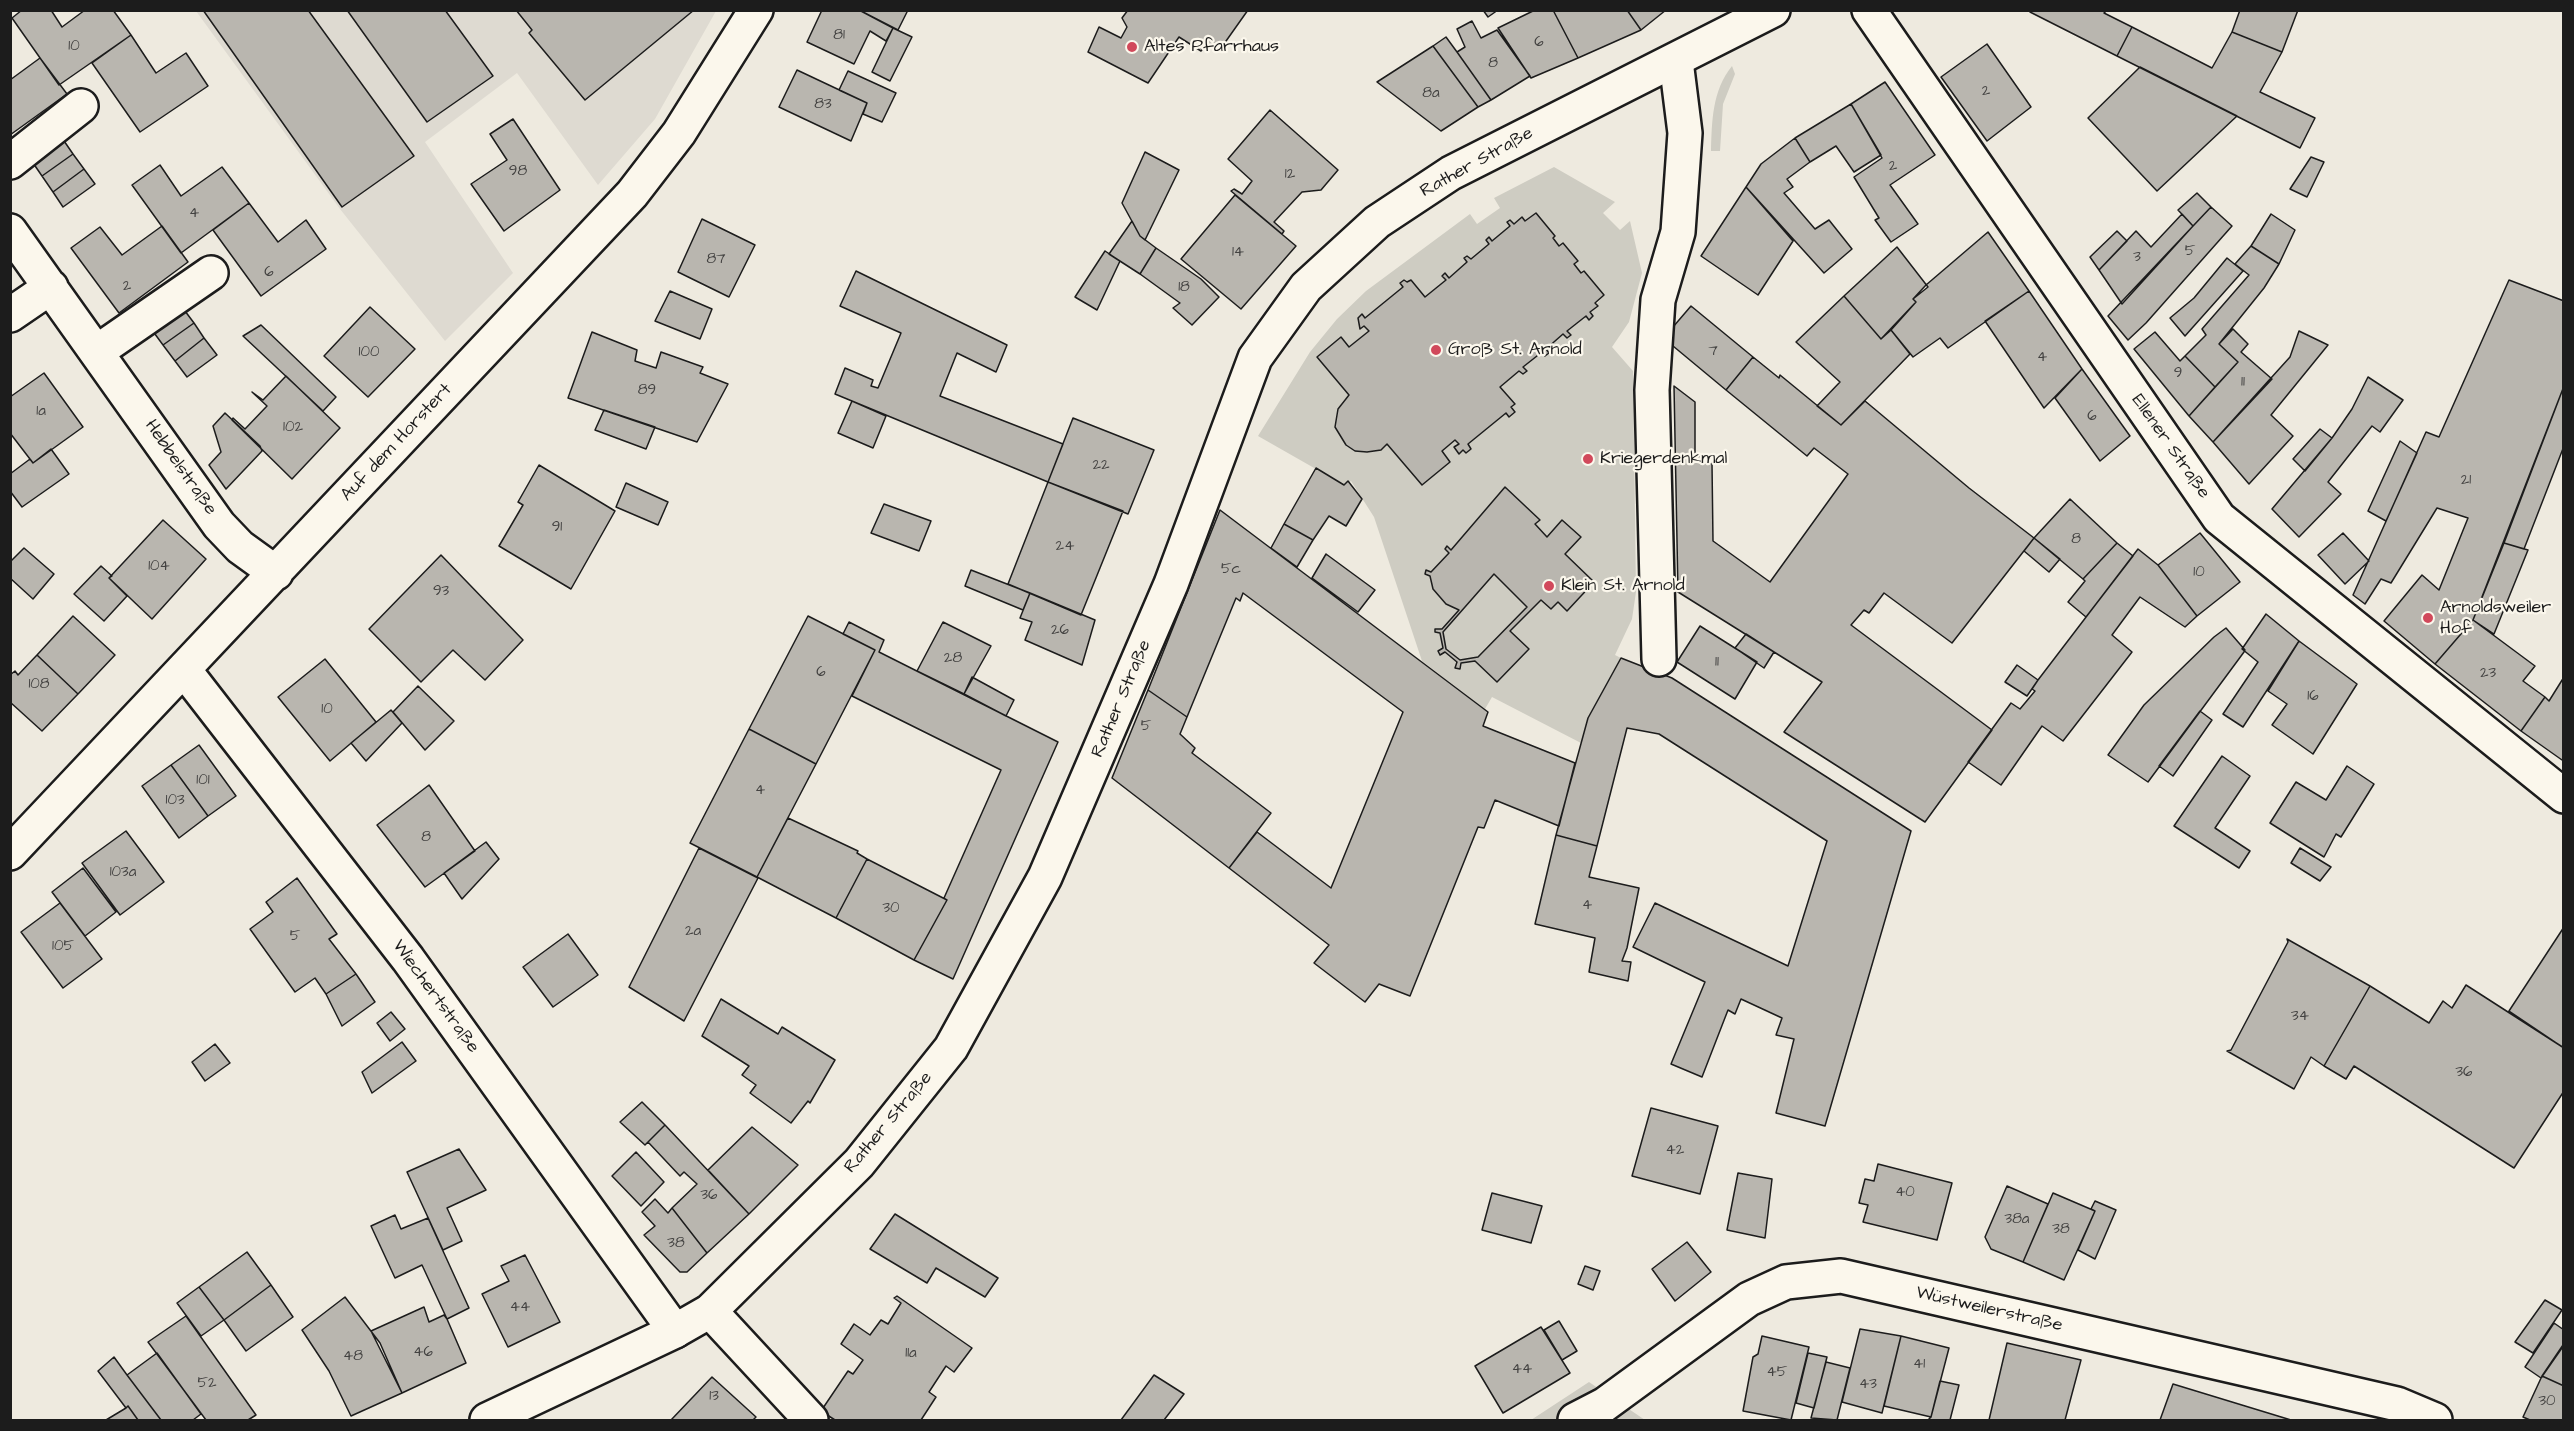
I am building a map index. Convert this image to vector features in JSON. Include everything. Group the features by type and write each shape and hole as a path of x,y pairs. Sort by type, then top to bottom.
{"street":[{"name":"Auf dem Horstert","path":"10,853 632,194 679,133 756,10"},
{"name":"Ellener Straße","path":"1869,10 2219,518 2564,796"},
{"name":"Rather Straße","path":"487,1420 675,1331 710,1311 859,1163 951,1048 1045,877 1171,584 1255,358 1306,286 1377,222 1452,173 1676,61 1769,11"},
{"path":"1659,659 1652,390 1658,300 1678,232 1685,133 1676,61"},
{"path":"10,162 81,106"},
{"name":"Hebbelstraße","path":"10,231 98,351 219,525 240,546 276,573"},
{"path":"98,351 211,273"},
{"path":"10,315 51,287"},
{"name":"Wiechertstraße","path":"185,670 408,959 675,1331"},
{"name":"Wüstweilerstraße","path":"1575,1420 1604,1405 1749,1299 1786,1282 1841,1276 2397,1404 2435,1420"},
{"path":"710,1311 812,1420"}],"shaded area":[{"path":"196,11 716,11 655,119 598,185 517,73 425,142 513,273 445,341 340,209"},
{"path":"1732,66 1735,74 1723,104 1720,151 1711,151 1714,107 1720,86"},
{"path":"1554,167 1615,202 1603,213 1620,230 1630,221 1642,273 1629,322 1612,347 1633,371 1636,592 1632,619 1615,655 1621,658 1588,718 1581,743 1492,697 1485,709 1422,661 1374,517 1351,481 1344,485 1258,436 1310,352 1337,319 1366,291 1470,214 1477,224 1500,208 1494,198","holes":["1536,213 1555,236 1553,238 1559,246 1564,243 1578,260 1574,264 1581,273 1584,271 1604,295 1590,312 1593,316 1590,320 1586,316 1567,331 1571,335 1568,338 1563,334 1546,349 1549,354 1545,356 1542,352 1523,367 1526,371 1523,374 1519,371 1500,387 1514,404 1511,407 1515,413 1509,417 1506,413 1468,444 1471,449 1467,453 1454,448 1459,444 1455,440 1442,451 1450,462 1422,485 1387,444 1375,451 1362,452 1352,448 1343,440 1336,418 1340,406 1349,395 1317,357 1341,337 1349,347 1369,331 1364,326 1360,329 1358,318 1362,315 1365,318 1403,287 1400,283 1404,280 1407,282 1411,280 1425,297 1446,280 1442,276 1445,273 1449,278 1467,262 1464,258 1467,256 1471,259 1489,244 1489,238 1492,241 1510,226 1507,222 1510,220 1514,224 1522,217 1525,221"]},
{"path":"1589,1382 1645,1420 1531,1420"}],"building":[{"path":"22,10 51,10 62,27 85,10 113,10 131,35 59,85 12,18"},
{"path":"203,10 308,10 414,156 342,207"},
{"path":"347,10 445,10 493,76 427,122"},
{"path":"516,10 694,10 585,100 529,33 532,30"},
{"path":"822,10 859,10 893,28 886,41 870,31 854,64 807,42"},
{"path":"859,10 908,10 898,30"},
{"name":"Altes Pfarrhaus","path":"1128,10 1248,10 1219,51 1207,44 1201,51 1179,37 1148,83 1088,52 1099,27 1121,38 1127,27 1122,18"},
{"path":"1483,10 1498,10 1488,17"},
{"path":"1535,10 1553,10 1578,58 1531,78 1498,28"},
{"path":"1553,10 1627,10 1641,30 1578,58"},
{"path":"1627,10 1666,10 1641,30"},
{"path":"2032,10 2107,10 2104,13 2132,27 2117,56 2030,12"},
{"path":"2240,10 2298,10 2282,52 2232,32"},
{"path":"1472,21 1481,38 1497,30 1530,76 1491,100 1457,52 1465,47 1457,29"},
{"path":"2132,27 2212,68 2232,32 2282,52 2260,92 2315,118 2300,148 2117,56"},
{"path":"893,28 912,37 890,81 872,72"},
{"path":"131,35 156,73 186,53 208,86 140,132 92,63"},
{"path":"1446,37 1491,100 1478,107 1433,46"},
{"path":"1987,44 2031,107 1987,141 1941,77"},
{"path":"1433,46 1478,107 1441,131 1377,82"},
{"path":"40,58 67,94 10,135 10,80"},
{"path":"2140,67 2237,116 2157,191 2088,118"},
{"path":"797,70 867,103 851,141 779,107"},
{"path":"848,71 896,93 882,122 863,114 867,103 839,90"},
{"path":"1885,82 1935,155 1890,185 1918,224 1891,242 1875,220 1879,218 1854,177 1882,158 1851,104"},
{"path":"1851,104 1881,155 1854,172 1836,146 1810,162 1795,138"},
{"path":"1270,110 1338,170 1321,190 1302,192 1274,222 1284,231 1282,234 1231,191 1234,189 1242,194 1252,181 1228,159"},
{"path":"513,119 560,190 504,231 471,184 507,160 490,134"},
{"path":"62,138 73,154 42,176 31,160"},
{"path":"1795,138 1810,162 1787,179 1793,187 1784,193 1815,229 1829,220 1852,249 1824,273 1746,187 1761,164"},
{"path":"1145,152 1179,170 1145,240 1140,236 1122,203"},
{"path":"73,154 84,169 53,192 42,176"},
{"path":"2311,157 2324,162 2307,197 2290,189"},
{"path":"160,165 181,196 222,167 249,203 181,253 132,185"},
{"path":"84,169 95,184 63,207 53,192"},
{"path":"1746,187 1793,241 1758,295 1701,256"},
{"path":"2197,193 2211,207 2193,226 2178,210"},
{"path":"1235,195 1296,246 1241,309 1181,259"},
{"path":"249,203 278,242 306,220 326,249 261,296 213,230"},
{"path":"2211,207 2232,226 2146,323 2128,340 2108,316"},
{"name":"Groß St. Arnold","path":"1536,213 1555,236 1553,238 1559,246 1563,243 1578,261 1574,264 1581,273 1584,271 1604,295 1595,303 1598,306 1590,312 1593,316 1589,320 1586,316 1567,331 1571,335 1567,338 1563,334 1546,349 1549,353 1545,356 1542,352 1523,367 1527,371 1523,374 1519,371 1500,387 1515,404 1511,407 1515,412 1509,417 1506,413 1468,444 1471,449 1466,453 1463,450 1459,454 1454,447 1459,444 1455,440 1442,451 1450,462 1422,485 1387,444 1381,450 1367,452 1355,451 1346,445 1335,427 1338,409 1349,395 1317,357 1341,337 1349,347 1369,331 1364,326 1360,329 1358,318 1362,314 1365,318 1403,287 1400,283 1404,280 1407,282 1411,280 1425,297 1446,280 1442,276 1445,273 1449,278 1467,262 1464,258 1467,256 1471,259 1489,244 1486,240 1489,237 1492,241 1510,226 1507,222 1510,220 1514,224 1522,217 1525,221"},
{"path":"2182,214 2193,226 2122,304 2099,270 2136,231 2151,247"},
{"path":"2271,214 2295,230 2279,264 2251,246"},
{"path":"702,219 755,245 729,297 678,272"},
{"path":"1132,221 1140,236 1156,248 1140,274 1109,254"},
{"path":"162,226 188,262 119,313 71,248 100,227 122,255"},
{"path":"2117,231 2127,241 2099,270 2090,257"},
{"path":"1988,232 2029,291 1948,348 1940,338 1913,357 1891,330 1916,302 1913,299 1926,285"},
{"path":"2251,246 2279,264 2264,288 2219,344 2238,362 2215,387 2185,356 2206,335 2202,329 2249,275 2235,264"},
{"path":"1897,247 1928,287 1913,299 1916,302 1881,339 1844,296"},
{"path":"1156,248 1201,279 1219,297 1192,325 1173,308 1180,303 1140,274"},
{"path":"1105,251 1120,261 1097,310 1075,297"},
{"path":"2227,258 2243,271 2185,336 2170,318 2194,298"},
{"path":"856,271 1007,345 996,372 957,353 940,396 1063,444 1048,482 835,394 845,368 873,380 871,386 878,388 901,333 840,306"},
{"path":"2509,280 2564,301 2564,386 2473,620 2435,664 2384,621 2422,575 2439,590 2468,518 2437,508 2391,583 2381,579 2365,604 2353,595 2426,432 2439,437"},
{"path":"670,291 712,309 700,339 655,321"},
{"path":"2029,291 2082,369 2044,408 1985,321"},
{"path":"1844,296 1881,339 1891,330 1910,354 1841,425 1817,406 1840,382 1796,342"},
{"path":"1691,306 1753,357 1726,390 1673,346 1673,327"},
{"path":"182,307 194,323 163,345 152,330"},
{"path":"370,307 415,349 368,397 324,356"},
{"path":"194,323 204,338 175,361 163,345"},
{"path":"261,325 336,397 323,411 243,336"},
{"path":"2233,329 2248,344 2241,352 2272,379 2213,442 2189,416 2238,362 2219,344"},
{"path":"2299,331 2328,345 2271,415 2293,436 2249,484 2213,442 2290,357"},
{"path":"592,332 637,350 635,361 656,368 661,352 703,367 700,373 728,384 697,442 568,398"},
{"path":"2155,332 2180,361 2185,356 2215,387 2189,416 2134,349"},
{"path":"204,338 217,355 187,377 175,361"},
{"path":"1753,357 1779,378 1780,375 1841,425 1865,401 1969,488 2034,538 1952,643 1884,593 1869,613 1864,610 1851,625 1992,730 1925,822 1784,732 1822,682 1678,592 1674,386 1695,402 1695,453 1712,464 1713,541 1770,582 1848,474 1814,448 1807,456 1726,390"},
{"path":"2082,369 2130,436 2100,461 2055,398"},
{"path":"44,373 83,427 33,463 10,433 10,397"},
{"path":"286,376 340,428 292,479 232,420 233,418 245,429 267,406 252,392 263,400"},
{"path":"2368,377 2403,400 2380,432 2372,426 2328,482 2341,494 2299,537 2272,509 2332,438 2352,409"},
{"path":"2564,386 2564,446 2524,549 2504,543"},
{"path":"852,401 886,416 873,448 838,433"},
{"path":"604,410 655,427 646,449 595,430"},
{"path":"225,413 260,446 262,451 226,489 209,465 221,452 213,426"},
{"path":"1073,418 1154,450 1128,514 1048,482"},
{"path":"2320,429 2332,438 2305,471 2293,459"},
{"path":"2400,441 2417,453 2386,521 2368,511"},
{"path":"51,449 69,474 22,507 10,491 10,474 30,459 33,463"},
{"path":"539,465 615,511 571,589 499,546 523,505 518,502"},
{"path":"1316,468 1344,485 1348,481 1362,499 1346,526 1329,516 1313,540 1284,524"},
{"path":"1048,482 1123,511 1081,615 1008,584"},
{"path":"626,483 668,502 658,525 616,507"},
{"name":"Klein St. Arnold","path":"1505,487 1540,520 1535,524 1547,537 1562,520 1581,537 1565,554 1594,582 1567,611 1558,602 1551,609 1541,600 1510,631 1529,649 1497,682 1475,661 1461,663 1460,669 1455,668 1457,662 1445,652 1440,655 1438,651 1443,648 1440,633 1435,632 1435,629 1442,629 1459,610 1446,604 1433,589 1430,576 1425,574 1426,570 1431,572 1449,553 1445,549 1447,546 1451,550","holes":["1494,574 1527,607 1478,657 1460,660 1446,649 1443,632"]},
{"path":"2070,499 2117,543 2083,579 2034,538"},
{"path":"884,504 931,521 919,551 871,533"},
{"path":"1220,510 1488,712 1483,726 1575,763 1559,826 1495,800 1484,828 1478,827 1410,996 1379,984 1365,1002 1314,963 1329,945 1229,868 1257,832 1331,888 1403,712 1243,593 1240,601 1236,598 1187,717 1148,690"},
{"path":"163,520 206,559 152,619 109,578"},
{"path":"1284,524 1313,540 1297,567 1271,548"},
{"path":"2200,533 2240,582 2197,616 2158,565"},
{"path":"2343,533 2369,561 2345,584 2318,555"},
{"path":"2034,538 2060,559 2049,572 2024,551"},
{"path":"2117,543 2133,556 2086,617 2068,602 2085,581 2083,579"},
{"path":"2504,543 2528,550 2494,634 2473,620"},
{"path":"24,548 54,574 33,599 10,578 10,562"},
{"path":"2138,549 2158,565 2197,616 2185,627 2140,597 2112,635 2132,652 2063,741 2042,726 2001,785 1968,762 2011,703 2020,709 2035,691 2032,689 2038,680"},
{"path":"1326,554 1375,590 1358,612 1312,578"},
{"path":"441,555 523,640 485,680 453,650 421,682 369,629"},
{"path":"101,566 112,576 109,578 127,596 104,621 74,594"},
{"path":"971,570 1030,593 1023,610 965,586"},
{"path":"1030,593 1095,620 1082,665 1025,640 1032,622 1020,618"},
{"path":"2266,614 2299,641 2243,727 2223,714 2258,662 2242,649"},
{"path":"73,616 115,655 78,694 37,655"},
{"path":"808,616 875,650 816,764 749,729"},
{"path":"2473,620 2535,666 2523,681 2545,697 2521,731 2435,664"},
{"path":"849,622 884,640 879,652 1058,742 953,979 914,960 947,900 944,898 1001,770 852,696 875,650 843,634"},
{"path":"943,622 991,646 964,694 917,671"},
{"path":"1700,626 1757,662 1735,699 1677,662"},
{"path":"2226,628 2245,650 2244,652 2148,782 2108,755 2144,705"},
{"path":"1746,634 1774,652 1764,668 1735,648"},
{"path":"2299,641 2357,684 2313,754 2272,725 2287,704 2268,691"},
{"path":"37,655 78,694 42,731 10,702 10,675 15,671 18,675"},
{"path":"1621,658 1672,678 1911,831 1825,1126 1776,1113 1794,1039 1776,1035 1782,1018 1741,999 1735,1014 1728,1010 1702,1077 1671,1064 1705,982 1633,947 1655,903 1788,966 1827,841 1659,734 1627,728 1597,846 1556,835 1588,718"},
{"path":"325,659 376,722 330,761 278,697"},
{"path":"2017,665 2038,680 2027,696 2005,682"},
{"path":"972,677 1014,700 1006,716 964,694"},
{"path":"2564,677 2564,758 2562,760 2521,731 2545,697 2549,701"},
{"path":"418,686 454,721 425,750 393,712"},
{"path":"1148,690 1187,717 1180,734 1195,748 1192,753 1271,813 1229,868 1112,778"},
{"path":"391,710 402,723 366,761 351,743"},
{"path":"2200,711 2212,720 2173,776 2159,766"},
{"path":"749,729 816,764 757,877 690,843"},
{"path":"199,745 236,796 208,816 171,765"},
{"path":"2222,756 2250,776 2215,828 2250,851 2239,868 2174,826"},
{"path":"171,765 208,816 179,838 142,786"},
{"path":"2347,766 2374,784 2341,837 2336,834 2324,857 2270,823 2296,782 2326,800"},
{"path":"429,785 475,851 425,887 377,825"},
{"path":"788,818 858,851 857,853 867,859 836,918 757,877"},
{"path":"126,831 164,882 120,915 82,863"},
{"path":"1556,835 1597,846 1589,877 1639,888 1627,948 1622,961 1631,962 1628,981 1589,972 1595,938 1535,924"},
{"path":"486,842 499,859 462,899 444,873"},
{"path":"699,848 758,878 684,1021 629,987"},
{"path":"2300,848 2331,867 2320,881 2291,863"},
{"path":"867,859 947,900 914,960 836,918"},
{"path":"83,868 116,912 85,936 52,892"},
{"path":"297,878 337,934 329,939 356,974 326,994 315,978 295,992 250,929 273,912 266,902"},
{"path":"60,903 102,959 63,988 21,932"},
{"path":"2564,927 2564,1048 2509,1011"},
{"path":"568,934 598,975 553,1007 523,967"},
{"path":"2287,939 2370,986 2324,1066 2311,1057 2294,1089 2227,1051 2231,1050 2288,942"},
{"path":"356,974 375,1002 342,1026 326,994"},
{"path":"2466,985 2564,1048 2564,1091 2514,1168 2354,1066 2346,1079 2324,1066 2370,986 2429,1023 2443,1001 2452,1008"},
{"path":"721,999 778,1034 782,1027 835,1060 810,1103 808,1101 791,1123 750,1093 756,1085 742,1075 749,1066 702,1036"},
{"path":"391,1012 405,1029 390,1041 377,1023"},
{"path":"402,1042 416,1061 372,1093 362,1072"},
{"path":"215,1044 230,1063 205,1081 192,1062"},
{"path":"642,1102 665,1125 645,1145 620,1122"},
{"path":"1651,1108 1718,1126 1700,1194 1632,1176"},
{"path":"665,1125 749,1214 707,1253 672,1208 697,1184 684,1172 680,1176 648,1142"},
{"path":"752,1127 798,1165 749,1214 708,1170"},
{"path":"459,1149 486,1190 447,1208 462,1241 443,1250 407,1172"},
{"path":"636,1152 664,1182 641,1206 612,1176"},
{"path":"1878,1164 1952,1183 1937,1240 1863,1222 1868,1205 1859,1203 1865,1179 1874,1181"},
{"path":"1738,1173 1772,1179 1765,1238 1727,1230"},
{"path":"2007,1186 2048,1204 2023,1262 1991,1249 1985,1237"},
{"path":"1492,1193 1542,1206 1531,1243 1482,1230"},
{"path":"2053,1193 2095,1211 2064,1280 2023,1262"},
{"path":"655,1199 668,1213 672,1208 707,1253 687,1272 680,1272 644,1235 655,1226 642,1212"},
{"path":"2095,1201 2116,1210 2095,1259 2078,1250 2095,1211 2091,1209"},
{"path":"895,1214 998,1278 985,1297 936,1268 927,1283 870,1249"},
{"path":"395,1215 401,1229 428,1218 469,1308 447,1319 422,1265 395,1278 371,1226"},
{"path":"1687,1242 1711,1272 1675,1301 1652,1269"},
{"path":"247,1252 271,1285 224,1320 199,1287"},
{"path":"525,1255 560,1322 508,1347 482,1294 509,1281 501,1266"},
{"path":"1585,1266 1600,1271 1593,1290 1578,1284"},
{"path":"271,1285 293,1317 246,1351 224,1320"},
{"path":"199,1287 224,1320 201,1336 177,1303"},
{"path":"897,1296 972,1348 954,1372 946,1366 929,1392 936,1397 921,1420 835,1420 821,1411 848,1371 853,1374 863,1360 841,1344 854,1324 870,1335 881,1320 888,1324 901,1303 894,1298"},
{"path":"345,1297 380,1343 402,1393 351,1416 329,1371 302,1330"},
{"path":"2545,1300 2562,1310 2533,1353 2515,1342"},
{"path":"424,1307 429,1322 444,1315 447,1319 466,1363 402,1393 371,1331"},
{"path":"186,1316 256,1415 248,1420 206,1420 148,1342"},
{"path":"1559,1321 1577,1351 1562,1360 1544,1330"},
{"path":"2554,1323 2564,1330 2564,1345 2541,1378 2525,1367"},
{"path":"1541,1327 1570,1373 1503,1413 1475,1366"},
{"path":"1860,1329 1901,1336 1882,1413 1842,1402"},
{"path":"1762,1336 1809,1347 1791,1420 1743,1411 1753,1357 1758,1354"},
{"path":"1901,1336 1949,1348 1931,1417 1884,1406"},
{"path":"2007,1343 2081,1360 2065,1420 1989,1420"},
{"path":"2564,1345 2564,1386 2542,1376"},
{"path":"157,1353 201,1414 193,1420 161,1420 127,1375"},
{"path":"1808,1353 1827,1357 1814,1408 1796,1403"},
{"path":"114,1357 161,1420 138,1420 98,1371"},
{"path":"1826,1362 1850,1368 1837,1420 1811,1418"},
{"path":"1154,1375 1184,1394 1164,1420 1121,1420"},
{"path":"2542,1376 2564,1386 2564,1420 2530,1420 2523,1417"},
{"path":"712,1377 756,1417 753,1420 671,1420"},
{"path":"1940,1381 1959,1385 1950,1420 1928,1420 1931,1417"},
{"path":"2173,1384 2291,1420 2160,1420"},
{"path":"128,1406 138,1420 106,1420 126,1408"}],"place":[{"name":"Altes Pfarrhaus","path":"1132,47"},
{"name":"Groß St. Arnold","path":"1436,350"},
{"name":"Kriegerdenkmal","path":"1588,459"},
{"name":"Klein St. Arnold","path":"1549,586"},
{"name":"Arnoldsweiler Hof","path":"2428,618"}]}
